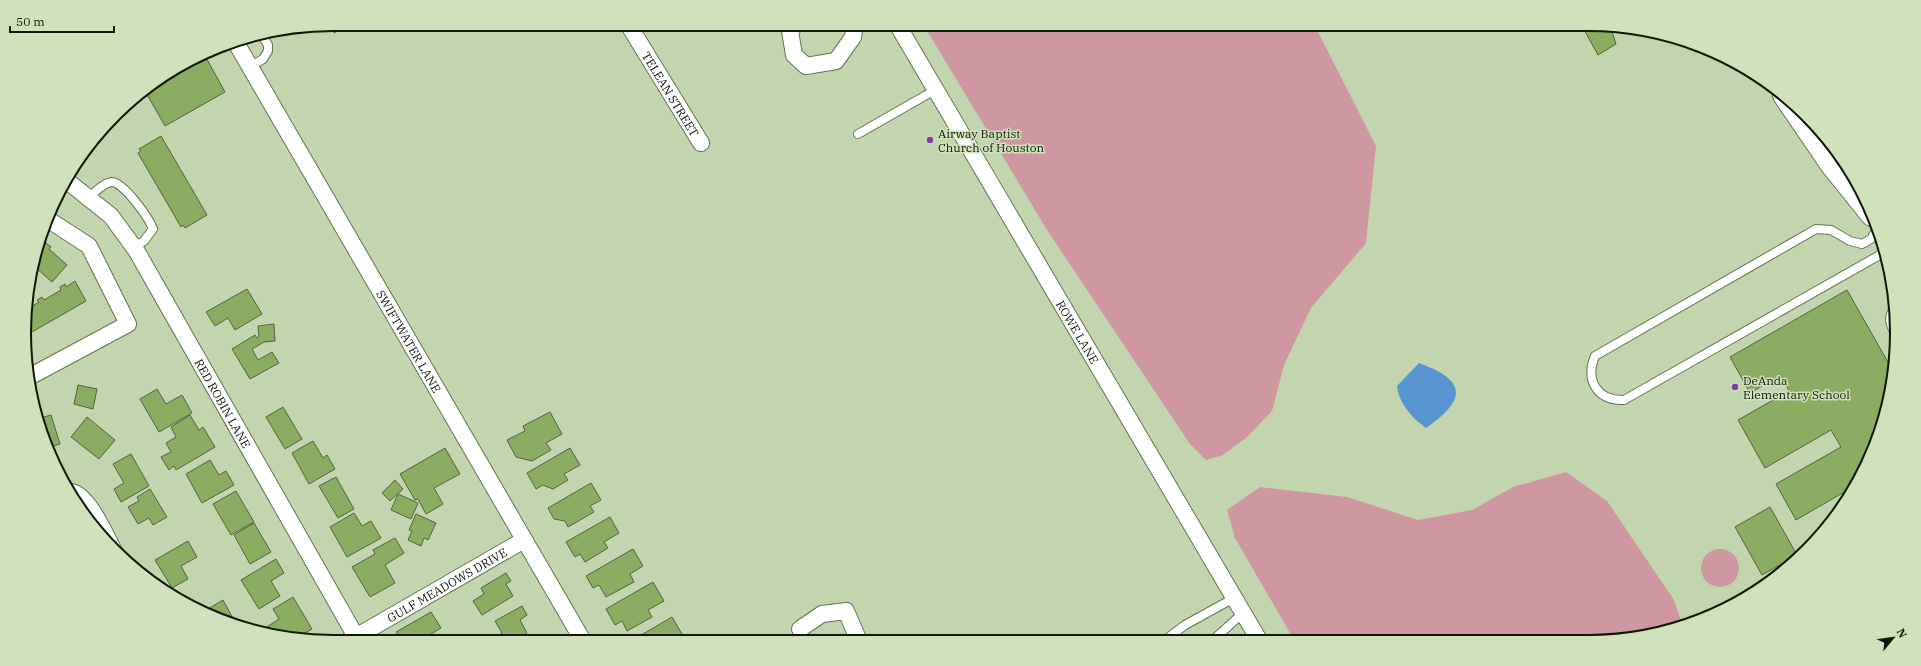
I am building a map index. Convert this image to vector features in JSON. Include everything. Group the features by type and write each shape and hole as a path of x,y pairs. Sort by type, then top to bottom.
{"main road":[{"path":"1800,117 1831,164 1859,198"}],"street":[{"name":"TELEAN STREET","path":"632,31 701,143"},
{"path":"790,31 794,55 806,66 836,61 853,38 854,31"},
{"name":"ROWE LANE","path":"901,31 1256,635"},
{"name":"SWIFTWATER LANE","path":"238,46 579,635"},
{"name":"RED ROBIN LANE","path":"70,183 110,216 134,247 351,635"},
{"path":"34,374 128,324 89,246 52,222"},
{"path":"79,496 86,502 98,522"},
{"name":"GULF MEADOWS DRIVE","path":"362,635 524,540"},
{"path":"800,629 822,614 846,610 856,635"}],"lane":[{"path":"250,67 263,58 268,51 268,45 264,39"},
{"path":"858,134 935,90"},
{"path":"88,198 106,184 112,182 117,183 127,192 151,222 153,229 144,241 134,247"},
{"path":"1874,235 1871,239 1862,244 1850,241 1831,230 1816,229 1595,356 1591,366 1592,382 1601,395 1616,401 1624,400 1880,255"},
{"path":"1172,635 1185,625 1234,598"},
{"path":"1219,635 1243,613"}],"shaded area":[{"path":"927,31 1318,31 1376,146 1366,243 1311,308 1284,365 1272,411 1247,437 1223,455 1206,460 1190,444 1047,230"},
{"path":"1566,472 1607,501 1674,600 1681,620 1647,629 1588,635 1291,635 1235,538 1227,510 1260,487 1347,497 1418,520 1472,510 1513,487"},
{"path":"1720,549 1730,552 1736,558 1739,568 1736,578 1730,584 1720,587 1710,584 1704,578 1701,568 1704,558 1710,552"}],"water":[{"path":"1419,363 1446,377 1453,384 1456,392 1449,409 1426,428 1416,420 1403,405 1397,386"}],"building":[{"path":"1585,31 1612,32 1616,44 1598,55"},
{"path":"207,59 225,92 165,126 147,95 182,71"},
{"path":"161,136 207,215 185,228 183,225 181,227 138,153 141,151 139,149"},
{"path":"46,243 51,247 49,249 67,265 52,282 38,270 41,255"},
{"path":"75,281 86,301 31,333 33,306 39,302 37,300 42,297 44,300 61,290 60,287 65,284 66,287"},
{"path":"247,289 262,314 235,330 228,318 215,326 206,312"},
{"path":"1847,290 1888,362 1884,392 1874,430 1859,467 1845,491 1796,520 1776,484 1841,447 1831,430 1765,468 1738,420 1789,391 1781,375 1750,393 1730,357"},
{"path":"274,324 275,341 264,342 252,349 258,360 272,352 279,363 250,379 232,349 255,335 257,338 259,337 258,326"},
{"path":"78,385 97,389 93,409 74,404"},
{"path":"157,389 166,404 182,395 192,413 159,432 140,399"},
{"path":"283,407 302,439 285,449 266,417"},
{"path":"550,412 562,434 546,443 551,450 532,461 516,457 507,440 525,431 523,426"},
{"path":"51,415 60,444 53,446 43,417"},
{"path":"190,415 199,430 203,427 215,447 176,470 174,466 169,470 161,457 171,452 166,443 176,437 171,427"},
{"path":"87,417 115,440 99,459 71,437"},
{"path":"313,441 323,458 327,455 335,469 309,484 292,453"},
{"path":"445,448 460,474 434,488 443,504 426,514 418,499 415,500 400,474"},
{"path":"570,448 580,465 564,474 568,480 553,489 543,485 536,489 527,473"},
{"path":"131,454 149,486 121,502 114,489 124,483 113,464"},
{"path":"210,460 219,475 226,471 234,485 202,503 186,474"},
{"path":"336,477 354,509 338,518 319,486"},
{"path":"395,480 403,489 390,501 382,493"},
{"path":"591,483 601,500 590,506 594,512 568,527 565,521 554,519 548,508"},
{"path":"150,489 167,517 153,525 149,518 138,524 128,507 139,501 137,497"},
{"path":"236,491 254,522 231,535 213,504"},
{"path":"398,494 418,503 411,519 391,510"},
{"path":"1770,507 1796,553 1785,562 1762,575 1735,527"},
{"path":"354,513 362,526 371,521 381,538 347,557 330,527"},
{"path":"416,514 436,523 428,540 424,538 421,546 408,540 412,531 409,530"},
{"path":"610,517 619,533 604,542 608,548 585,562 580,554 575,557 566,542"},
{"path":"254,523 271,552 250,564 234,535"},
{"path":"395,538 404,553 385,565 395,583 370,597 352,567 375,554 373,550"},
{"path":"188,541 197,557 181,566 188,579 172,588 155,560"},
{"path":"633,549 643,566 630,574 634,582 606,597 599,585 593,588 586,576"},
{"path":"276,559 284,573 271,581 280,596 259,609 241,580"},
{"path":"506,573 511,581 506,584 513,596 482,615 473,601 484,594 481,588"},
{"path":"653,582 664,601 648,610 652,617 627,631 622,621 615,625 606,609"},
{"path":"293,597 312,629 305,633 266,627 279,619 273,609"},
{"path":"223,600 233,618 217,612 209,608"},
{"path":"522,606 527,615 520,620 527,633 524,635 498,635 502,633 495,621"},
{"path":"431,612 441,628 430,635 398,635 396,632"},
{"path":"672,617 682,634 680,635 641,635"}],"place":[{"name":"Airway Baptist Church of Houston","path":"930,140"},
{"name":"DeAnda Elementary School","path":"1735,387"}]}
